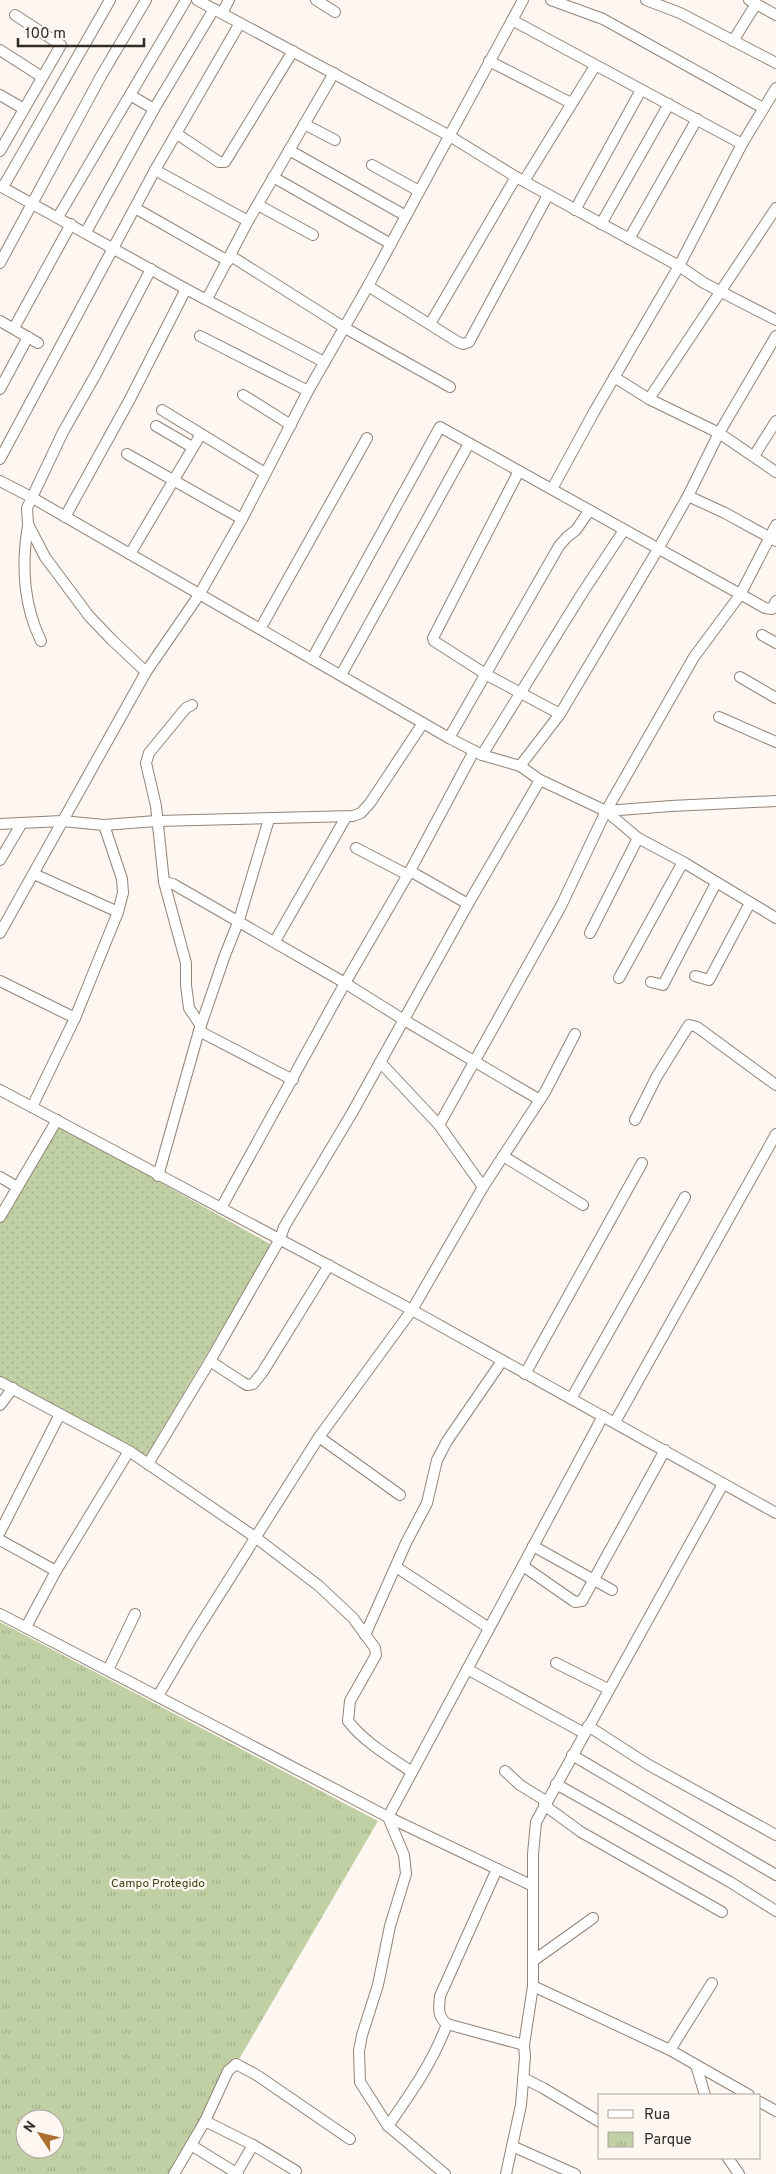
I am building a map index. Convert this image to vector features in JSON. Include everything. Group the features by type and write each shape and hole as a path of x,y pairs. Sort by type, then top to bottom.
{"street":[{"path":"110,0 2,186 186,289 324,362"},
{"path":"0,263 101,76 146,0"},
{"path":"58,217 186,0"},
{"path":"197,0 448,135 548,195 679,266 719,292 776,320"},
{"path":"86,232 154,109 218,11 229,0"},
{"path":"316,0 335,12"},
{"path":"0,933 146,672 199,595 242,519 308,390 368,286 448,135 523,0"},
{"path":"551,0 604,19 763,108"},
{"path":"646,0 680,13 776,63"},
{"path":"733,41 753,2 775,13"},
{"path":"0,151 61,45 15,15"},
{"path":"512,20 594,66 742,144"},
{"path":"0,459 134,208 240,23"},
{"path":"0,50 42,77"},
{"path":"177,134 219,162 225,162 293,51"},
{"path":"489,61 571,103"},
{"path":"430,324 520,179 594,66"},
{"path":"206,299 230,259 248,221 288,150 334,73"},
{"path":"552,490 614,376 679,266 742,144 776,88"},
{"path":"575,210 642,90"},
{"path":"0,95 24,110"},
{"path":"130,96 154,109"},
{"path":"601,224 669,104"},
{"path":"629,240 697,119"},
{"path":"304,124 335,140"},
{"path":"288,150 406,216"},
{"path":"372,165 419,190"},
{"path":"155,170 248,221"},
{"path":"273,177 391,244"},
{"path":"368,286 458,342 463,344 469,342 548,195"},
{"path":"258,205 313,235"},
{"path":"134,208 230,259 344,328 450,387"},
{"path":"649,399 776,208"},
{"path":"14,328 71,224"},
{"path":"41,641 30,615 25,587 23,553 28,524 27,508 63,432 152,269"},
{"path":"65,517 130,399 186,289"},
{"path":"0,321 33,340 0,389"},
{"path":"200,336 308,390"},
{"path":"520,766 560,714 658,549 688,496 719,432 776,336"},
{"path":"614,376 649,399 719,432 776,472"},
{"path":"243,395 290,425"},
{"path":"162,410 265,473"},
{"path":"754,456 776,421"},
{"path":"156,426 192,447"},
{"path":"312,659 440,427 740,595 768,609 772,609 776,603"},
{"path":"130,554 201,434"},
{"path":"260,629 367,438"},
{"path":"341,675 466,449"},
{"path":"127,454 242,519"},
{"path":"519,471 433,638 434,641 487,675 560,714"},
{"path":"0,481 31,497 449,738 478,753 520,766 540,780 606,812 638,838 683,862 776,918"},
{"path":"688,496 772,538"},
{"path":"449,738 487,675 559,546 576,530 589,511"},
{"path":"28,524 44,558 89,616 146,672"},
{"path":"439,1125 561,906 606,812 694,657 740,595 772,538 776,525"},
{"path":"221,1208 346,982 478,753 520,694 624,530"},
{"path":"762,635 776,643"},
{"path":"740,677 776,698"},
{"path":"192,705 181,714 149,753 146,760 156,806 156,821 164,882 186,963 186,985 190,1008 200,1029 293,1080"},
{"path":"719,718 776,742"},
{"path":"0,824 62,821 104,824 346,817 361,813 370,803 423,723"},
{"path":"148,1464 280,1239 288,1220 540,780"},
{"path":"606,812 671,806 776,801"},
{"path":"274,941 304,886 346,817"},
{"path":"158,1176 200,1029 239,920 269,819"},
{"path":"0,860 22,823"},
{"path":"32,1107 75,1018 118,912 123,893 122,879 104,824"},
{"path":"590,933 638,838"},
{"path":"356,848 410,873 468,904"},
{"path":"619,978 683,862"},
{"path":"34,874 118,912"},
{"path":"164,882 174,884 346,982 404,1020 540,1100"},
{"path":"650,982 663,985 716,883"},
{"path":"695,976 709,980 750,903"},
{"path":"0,981 75,1018"},
{"path":"635,1120 657,1076 689,1025 697,1027 776,1086"},
{"path":"158,1696 255,1537 319,1437 412,1310 483,1187 540,1100 575,1034"},
{"path":"380,1062 439,1125 483,1187"},
{"path":"0,1090 412,1310 776,1513"},
{"path":"0,1217 57,1120"},
{"path":"615,1422 776,1134"},
{"path":"503,1156 583,1205"},
{"path":"526,1374 642,1163"},
{"path":"0,1177 17,1187"},
{"path":"571,1399 685,1197"},
{"path":"210,1361 247,1385 257,1381 329,1266"},
{"path":"365,1635 427,1503 437,1460 502,1361"},
{"path":"0,1382 129,1451 255,1537 319,1586 352,1618 374,1648 376,1655 350,1701 348,1721 376,1747 412,1772"},
{"path":"0,1405 12,1388"},
{"path":"0,1532 60,1414"},
{"path":"388,1817 603,1416"},
{"path":"319,1437 400,1495"},
{"path":"523,1566 575,1602 582,1601 665,1450"},
{"path":"26,1628 56,1570 129,1451"},
{"path":"506,2174 521,2105 524,2045 532,1986 534,1830 545,1803 723,1484"},
{"path":"0,1540 56,1570"},
{"path":"534,1546 612,1590"},
{"path":"396,1567 489,1628"},
{"path":"0,1614 388,1817 533,1886"},
{"path":"108,1670 135,1614"},
{"path":"556,1663 608,1689"},
{"path":"467,1670 586,1730 776,1834"},
{"path":"572,1755 776,1875"},
{"path":"505,1771 520,1785 581,1832 722,1912"},
{"path":"556,1784 730,1882 776,1911"},
{"path":"388,1817 404,1855 406,1874 390,1926 378,1984 359,2051 360,2082 388,2126 445,2174"},
{"path":"497,1869 440,1996 440,2017 447,2024 524,2045"},
{"path":"533,1961 593,1918"},
{"path":"670,2050 712,1983"},
{"path":"532,1986 670,2050 747,2094"},
{"path":"388,2126 434,2056 447,2024"},
{"path":"174,2174 205,2121 228,2071 236,2064 255,2074 350,2139"},
{"path":"696,2065 705,2094"},
{"path":"523,2078 598,2121"},
{"path":"761,2103 776,2111"},
{"path":"205,2121 253,2145 296,2170"},
{"path":"191,2145 236,2174 253,2145"},
{"path":"512,2146 575,2174"},
{"path":"729,2159 739,2174"}],"green space":[{"path":"52,1122 272,1245 143,1461 0,1377 0,1212"},
{"name":"Campo Protegido","path":"0,1622 378,1821 172,2174 0,2174"}]}
